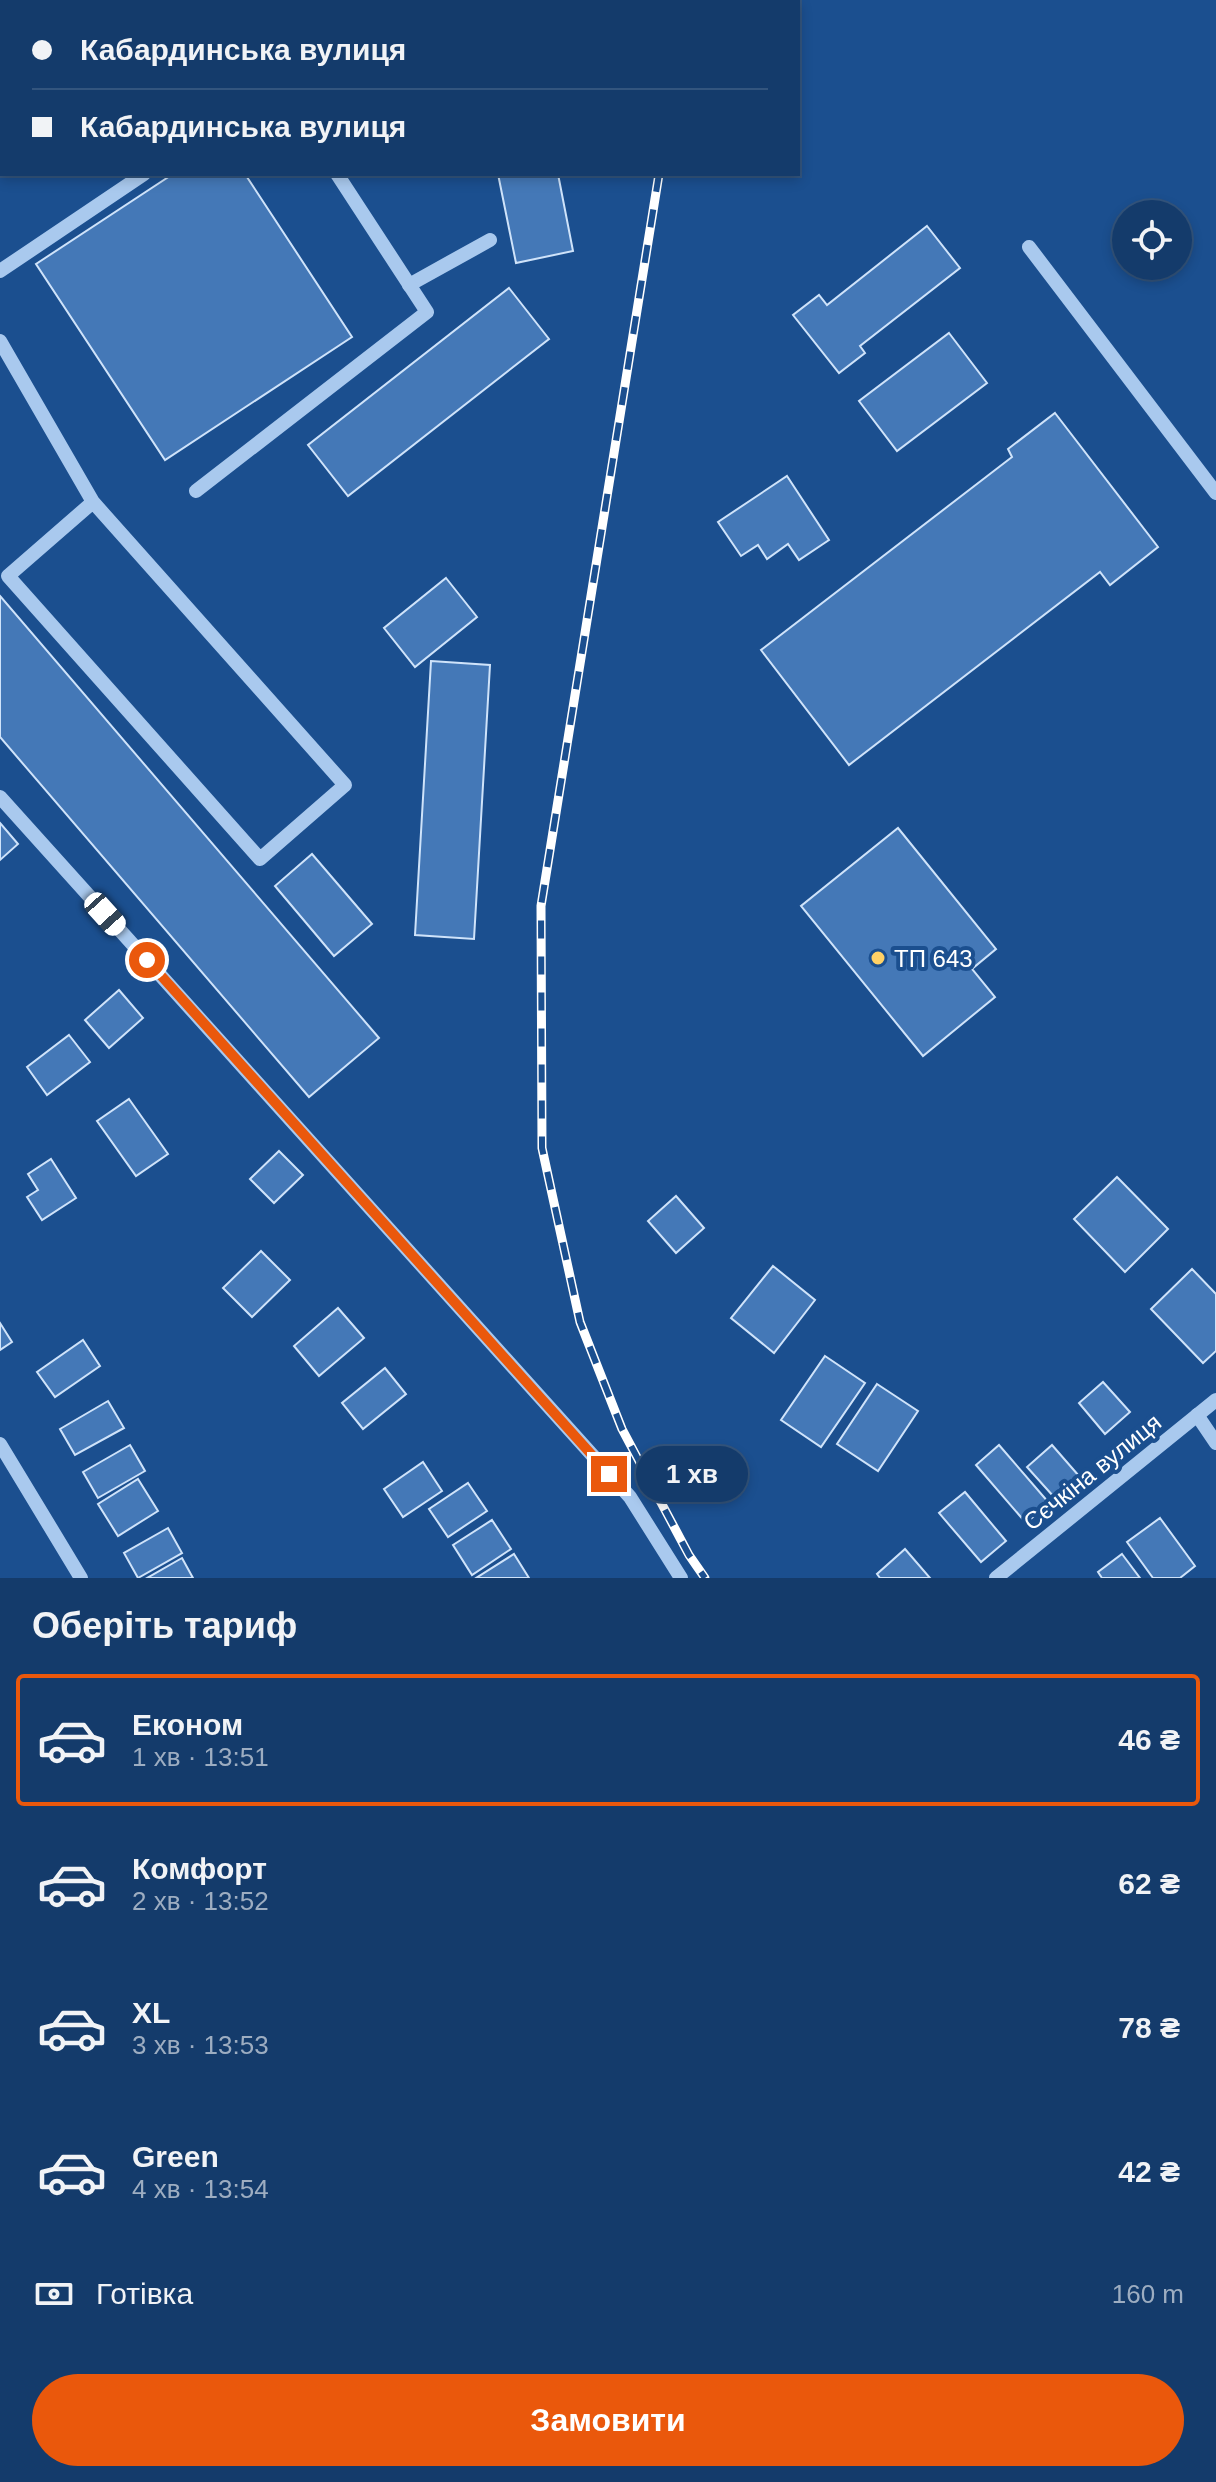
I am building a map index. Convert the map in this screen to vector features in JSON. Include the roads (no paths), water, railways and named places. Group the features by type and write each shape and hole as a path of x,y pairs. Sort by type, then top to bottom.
{"street":[{"path":"0,271 141,176"},
{"path":"196,491 427,312 338,176"},
{"path":"409,285 490,240"},
{"path":"1029,247 1216,493"},
{"path":"0,341 93,502 345,785 260,859 8,576 93,502"},
{"path":"0,797 630,1497 681,1578"},
{"name":"Сєчкіна вулиця","path":"996,1578 1216,1400"},
{"path":"1197,1415 1216,1443"},
{"path":"0,1444 81,1578"}],"railway":[{"path":"659,176 541,906 542,1148 580,1322 622,1429 689,1555 705,1578"}],"place":[{"name":"ТП 643","path":"878,958"}]}
